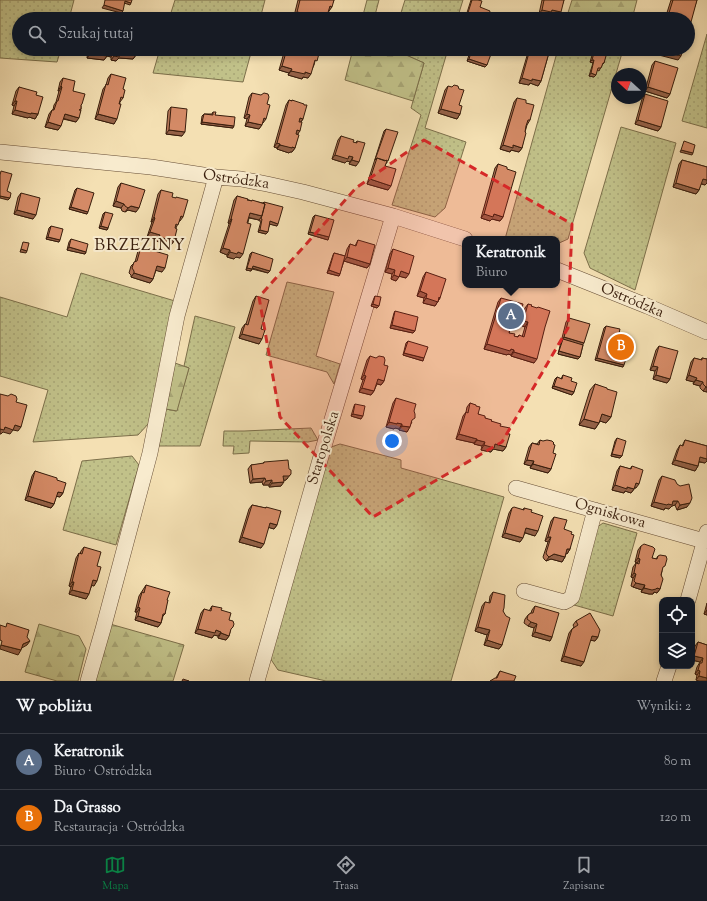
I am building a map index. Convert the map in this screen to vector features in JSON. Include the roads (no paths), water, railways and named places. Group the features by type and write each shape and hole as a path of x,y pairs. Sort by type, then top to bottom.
{"street":[{"name":"Ostródzka","path":"0,152 151,167 216,177 242,179 303,192 393,216 462,238"},
{"path":"88,681 150,453 177,316 216,177"},
{"name":"Staropolska","path":"257,681 324,446 393,216"},
{"name":"Ostródzka","path":"560,271 707,332"},
{"name":"Ogniskowa","path":"516,488 595,510 706,536"},
{"path":"524,591 564,602 572,597 595,510"},
{"path":"689,597 706,536"},
{"path":"664,681 668,669"}],"place":[{"name":"Keratronik","path":"511,316"},
{"name":"Da Grasso","path":"621,347"}],"district":[{"name":"BRZEZINY","path":"140,246"}]}
